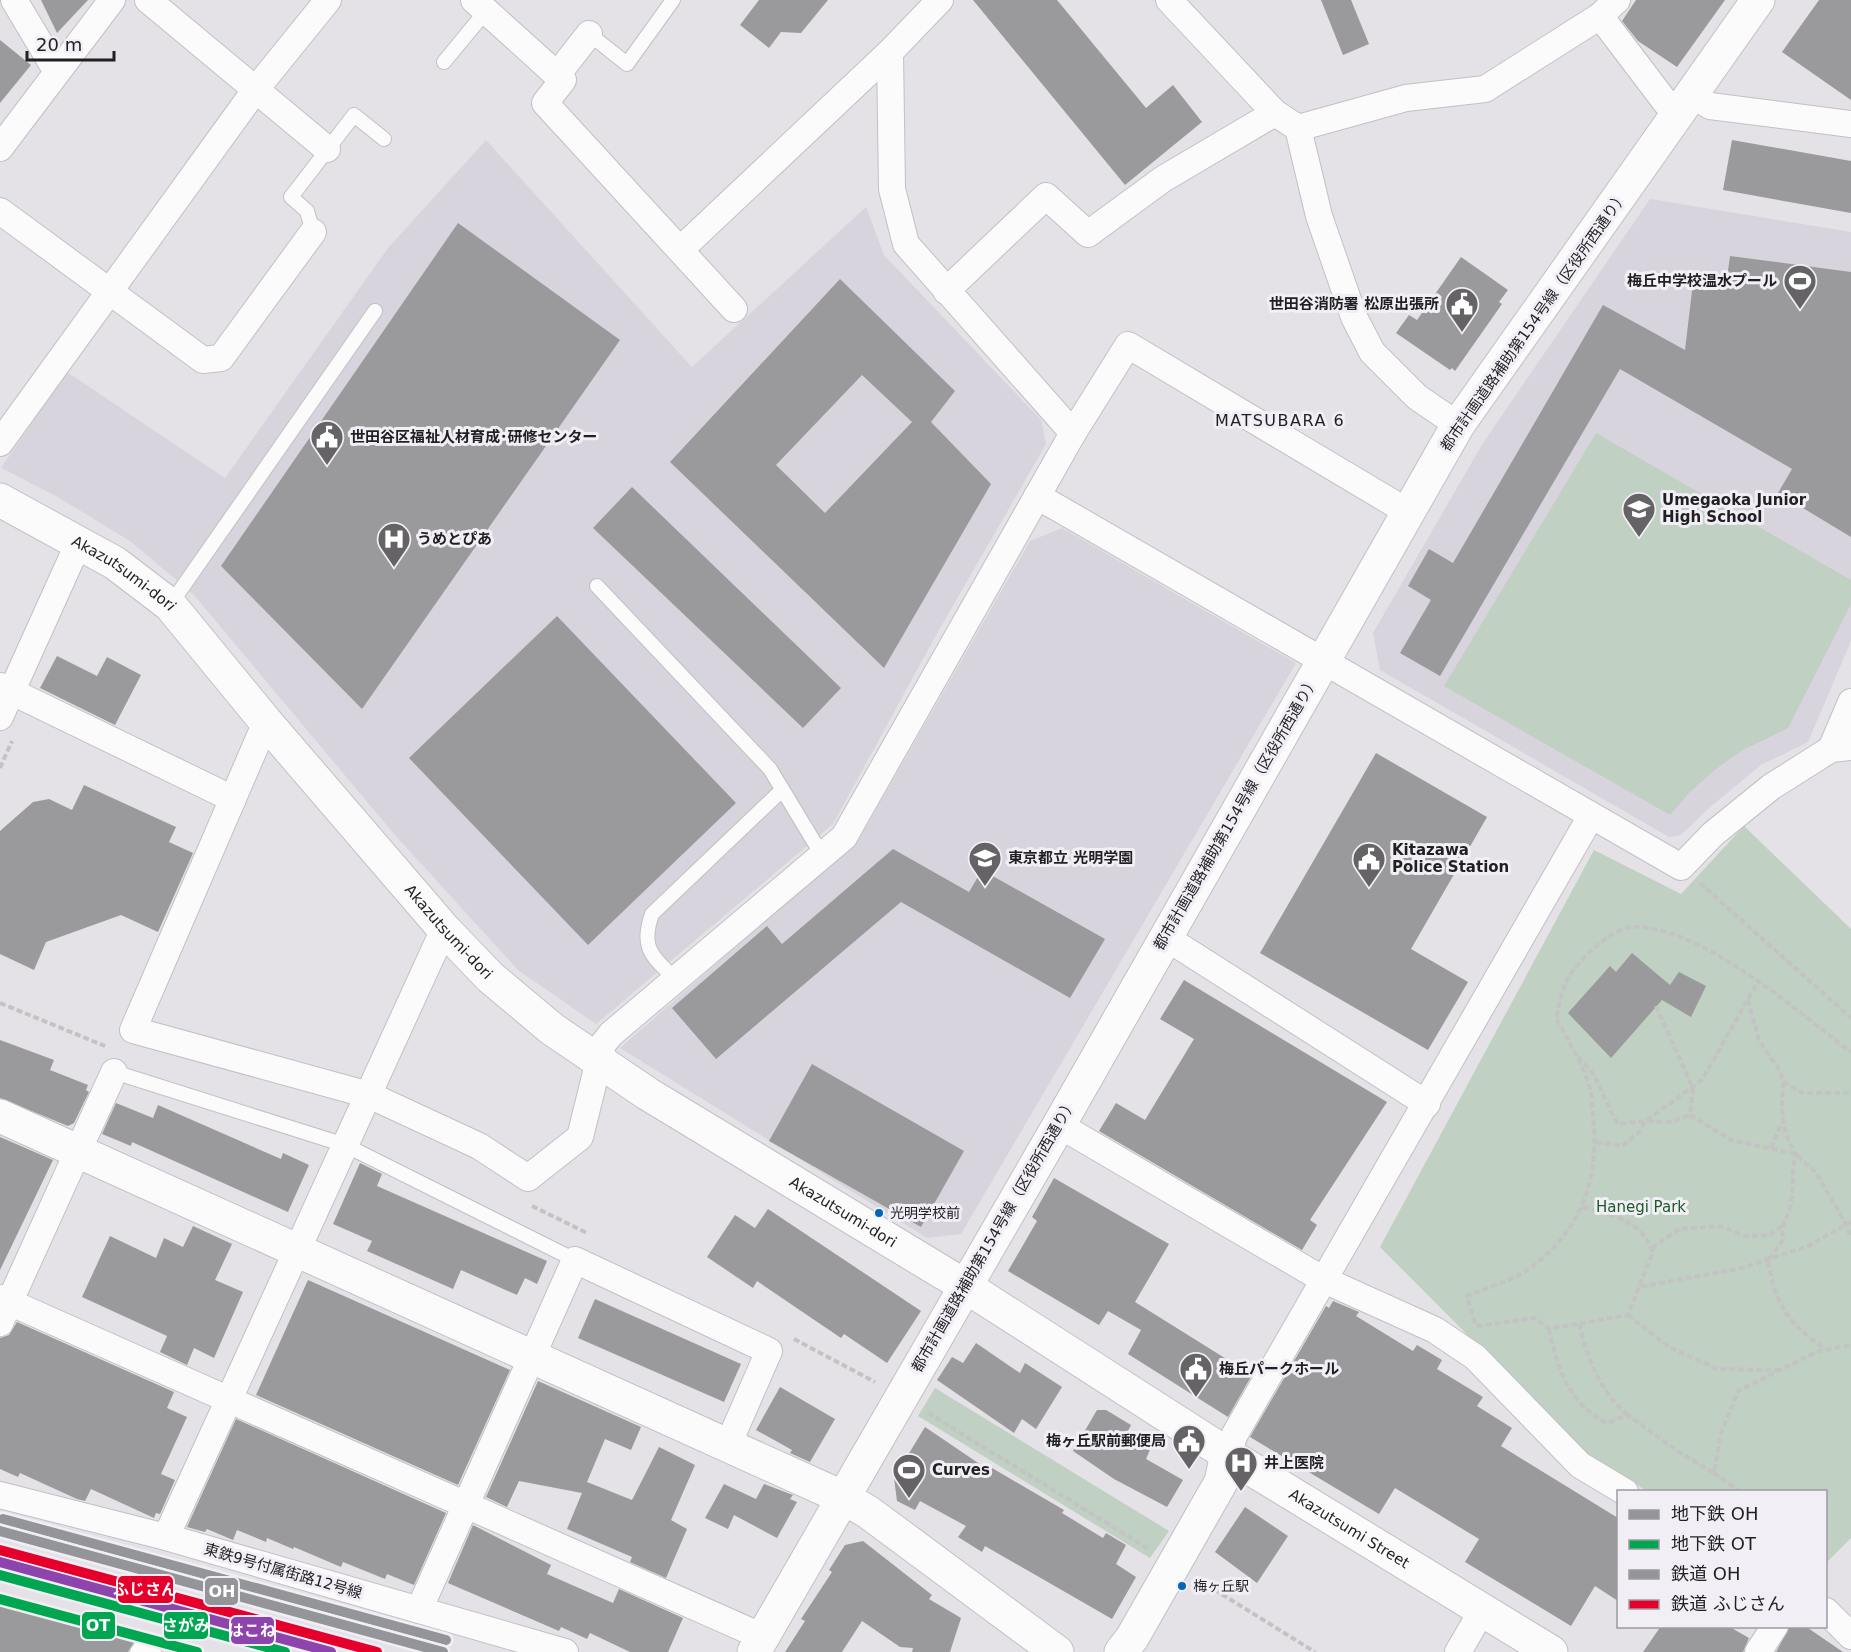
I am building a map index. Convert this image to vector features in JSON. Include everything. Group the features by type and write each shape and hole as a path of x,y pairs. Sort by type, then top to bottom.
{"street":[{"path":"14,0 57,72"},
{"path":"0,148 112,0"},
{"path":"148,0 327,149"},
{"path":"0,443 256,89 328,0"},
{"path":"680,250 890,52 940,0"},
{"path":"1169,0 1275,112 1298,128 1319,216 1353,317 1372,352 1417,397 1458,424"},
{"name":"都市計画道路補助第154号線（区役所西通り）","path":"758,1644 1059,1125 1458,424 1758,0"},
{"path":"480,5 563,80 545,103 734,309"},
{"path":"1298,128 1406,98 1485,89 1608,8 1666,103 1685,103 1851,124"},
{"path":"557,75 589,34"},
{"path":"890,52 892,189 906,244 1072,433"},
{"path":"946,291 1046,195 1088,234 1163,179 1275,112"},
{"path":"0,211 203,360 221,358 314,232"},
{"path":"266,722 133,1030 369,1095 479,1146 528,1178 580,1137 603,1044 611,1034 843,837 1072,433 1128,345 1407,512"},
{"path":"1037,496 1682,867 1713,834 1771,787 1841,748 1851,702"},
{"name":"Akazutsumi-dori","path":"0,500 115,563 170,605 266,722 444,929 490,977 521,1005 599,1061 965,1286"},
{"path":"0,717 6,689 79,542"},
{"path":"6,689 232,799"},
{"path":"1121,1652 1137,1630 1221,1482 1227,1454 1235,1434 1591,816"},
{"path":"166,1537 444,929"},
{"path":"1165,937 1427,1104"},
{"path":"114,1072 3,1308 229,1400 466,1505 758,1644"},
{"path":"0,1116 844,1498 868,1512 1057,1652"},
{"path":"1059,1125 1324,1280 1435,1329 1475,1357 1580,1465 1623,1490"},
{"path":"419,1610 575,1260 769,1351 728,1445"},
{"name":"Akazutsumi Street","path":"965,1286 1227,1454 1551,1652"},
{"name":"東鉄9号付属街路12号線","path":"0,1495 166,1537 565,1652"},
{"path":"1458,1652 1483,1609"},
{"path":"1827,1612 1851,1636"},
{"path":"1758,1652 1774,1628"}],"lane":[{"path":"589,34 627,64 673,0"},
{"path":"444,62 480,5"},
{"path":"314,232 307,211 291,197 327,149 354,115 384,140"},
{"path":"170,605 375,311"},
{"path":"597,586 770,769 822,855"},
{"path":"675,979 653,957 646,944 647,928 652,914 782,790"},
{"path":"114,1072 345,1145 575,1260"},
{"path":"137,1652 145,1641 154,1652"}],"path":[{"path":"1682,867 1851,1018"},
{"path":"1782,1370 1717,1369 1669,1347 1628,1315 1550,1329 1534,1318 1476,1327 1467,1296 1506,1281 1536,1263 1562,1237 1583,1208 1593,1172 1596,1142 1590,1088 1556,1018 1566,982 1606,937 1634,927 1670,933 1704,947 1851,1052"},
{"path":"1596,1142 1623,1146 1639,1132 1646,1121 1702,1080 1757,983"},
{"path":"1748,999 1759,1041 1777,1066 1784,1082 1782,1122 1787,1139 1796,1154 1816,1173 1848,1223 1851,1238"},
{"path":"1656,1006 1693,1088 1690,1115"},
{"path":"1575,1055 1591,1069 1599,1082 1606,1105 1618,1124 1646,1121 1671,1122 1690,1115"},
{"path":"1784,1082 1802,1093 1851,1093"},
{"path":"1690,1115 1731,1140 1796,1154"},
{"path":"1771,1148 1782,1122"},
{"path":"1652,1248 1679,1229 1720,1226 1744,1236 1770,1235 1781,1226 1790,1208 1792,1165 1796,1154"},
{"path":"1583,1208 1635,1224 1648,1237 1653,1252 1628,1315"},
{"path":"1639,1287 1742,1269 1808,1246 1848,1223"},
{"path":"1767,1260 1783,1240 1781,1226"},
{"path":"1767,1260 1784,1313 1803,1333 1825,1349"},
{"path":"1579,1324 1587,1354 1613,1403 1678,1452 1740,1490"},
{"path":"1550,1329 1554,1353 1567,1387 1588,1413 1607,1423 1628,1415"},
{"path":"1714,1473 1721,1433 1738,1390 1825,1349 1851,1345"}],"shaded area":[{"name":"うめとぴあ","path":"486,140 692,367 866,207 884,255 1041,420 1046,444 935,637 833,824 596,1024 518,970 394,834 194,595 130,541 56,496 1,468 67,372 225,478 388,248"},
{"name":"Umegaoka Junior High School","path":"1650,199 1851,232 1851,641 1808,742 1761,765 1709,808 1681,835 1669,837 1380,670 1373,633 1483,443"},
{"name":"東京都立 光明学園","path":"1062,528 1296,663 961,1234 927,1238 620,1048 859,839 1030,541"}],"green space":[{"path":"1596,433 1851,580 1851,604 1788,728 1743,750 1716,769 1690,792 1670,815 1444,686"},
{"name":"Hanegi Park","path":"1744,826 1851,929 1851,1538 1827,1562 1827,1490 1645,1490 1584,1452 1380,1247 1594,850 1681,894"},
{"path":"935,1388 1169,1531 1150,1558 918,1416"}],"building":[{"path":"41,0 88,0 57,33"},
{"path":"759,0 828,0 801,33 781,32 769,48 740,25"},
{"path":"973,0 1057,0 1146,108 1173,85 1202,122 1125,185"},
{"path":"1321,0 1351,0 1369,44 1343,55"},
{"path":"1636,0 1725,0 1677,67 1638,41 1622,21"},
{"path":"1819,0 1851,0 1851,100 1782,52"},
{"path":"0,40 31,65 0,103"},
{"path":"1732,140 1851,161 1851,213 1723,190"},
{"path":"458,223 620,340 362,709 221,566"},
{"path":"1730,256 1851,272 1851,537 1778,493 1792,469 1620,369 1440,676 1400,653 1431,600 1408,586 1429,549 1453,563 1603,305 1685,350 1694,274 1727,278"},
{"path":"1461,257 1508,290 1499,302 1502,304 1455,371 1452,368 1450,370 1396,333 1409,315 1417,320"},
{"path":"840,279 955,391 931,422 991,484 884,668 670,462","holes":["862,375 912,422 825,513 776,465"]},
{"path":"632,487 841,688 803,728 593,528"},
{"path":"557,616 736,803 588,945 409,758"},
{"path":"57,656 97,676 107,657 141,675 115,725 40,688"},
{"path":"1376,753 1487,817 1411,949 1468,982 1428,1050 1260,953"},
{"path":"84,785 176,827 169,842 193,853 158,932 121,915 46,942 34,970 0,954 0,831 33,802 49,799 72,810"},
{"path":"893,849 969,892 982,870 1105,939 1070,998 901,902 716,1059 672,1008 767,926 782,944"},
{"path":"1632,953 1670,985 1679,972 1706,986 1691,1017 1662,1000 1611,1058 1568,1013 1610,966 1616,972"},
{"path":"1184,980 1387,1102 1310,1220 1317,1225 1302,1250 1099,1131 1116,1103 1145,1120 1194,1039 1160,1019"},
{"path":"0,1040 54,1060 50,1070 88,1085 86,1090 89,1092 74,1123 68,1126 0,1098"},
{"path":"812,1064 964,1151 921,1227 769,1141"},
{"path":"116,1103 153,1118 158,1105 281,1159 283,1153 309,1165 288,1212 132,1142 131,1146 102,1134"},
{"path":"0,1137 53,1160 0,1270"},
{"path":"360,1163 382,1174 377,1186 547,1261 537,1284 525,1278 517,1295 461,1270 453,1289 367,1251 372,1241 333,1224"},
{"path":"1054,1178 1169,1244 1135,1302 1252,1375 1228,1417 1128,1354 1141,1330 1108,1311 1099,1325 1008,1271 1037,1221 1032,1217"},
{"path":"768,1209 921,1311 887,1363 844,1334 841,1338 757,1281 753,1288 707,1257 735,1215 755,1228"},
{"path":"193,1226 232,1244 215,1280 243,1292 214,1358 194,1348 187,1365 160,1352 167,1336 82,1297 110,1236 156,1258 164,1238 183,1247"},
{"path":"308,1280 510,1370 458,1485 256,1395"},
{"path":"595,1299 741,1364 724,1402 578,1338"},
{"path":"1333,1301 1359,1312 1356,1316 1413,1351 1417,1345 1442,1360 1437,1369 1483,1397 1477,1406 1512,1428 1501,1446 1617,1517 1617,1600 1595,1586 1571,1626 1465,1562 1479,1539 1395,1488 1379,1514 1250,1437 1326,1306 1329,1308"},
{"path":"17,1322 174,1392 167,1408 187,1417 161,1474 175,1480 160,1514 156,1513 154,1518 91,1489 85,1501 77,1499 20,1473 18,1477 0,1469 0,1338 9,1335"},
{"path":"976,1343 1020,1373 1025,1363 1062,1387 1036,1429 1022,1419 1014,1433 937,1380 952,1357 963,1363"},
{"path":"538,1381 641,1427 631,1450 605,1439 587,1482 632,1500 659,1447 695,1465 671,1520 687,1529 666,1578 630,1562 632,1557 567,1529 582,1493 519,1481 507,1507 486,1497"},
{"path":"780,1387 835,1419 810,1462 790,1453 792,1450 756,1430"},
{"path":"1097,1410 1106,1410 1131,1425 1128,1431 1152,1445 1146,1459 1183,1480 1167,1507 1114,1479 1073,1451"},
{"path":"236,1419 446,1513 414,1585 387,1574 385,1579 343,1562 341,1567 294,1547 293,1549 267,1538 266,1542 237,1530 233,1540 207,1529 205,1532 187,1527"},
{"path":"925,1427 990,1471 992,1468 1064,1510 1062,1513 1103,1538 1106,1533 1126,1545 1116,1564 1136,1577 1112,1619 985,1546 982,1552 958,1537 966,1526 920,1501 915,1510 897,1501 894,1478"},
{"path":"724,1484 756,1499 764,1484 793,1495 790,1499 797,1502 777,1538 734,1515 728,1529 705,1518"},
{"path":"1245,1507 1288,1536 1257,1583 1215,1552"},
{"path":"473,1525 551,1565 547,1574 613,1603 619,1589 683,1618 668,1652 630,1652 590,1633 587,1639 561,1627 559,1631 448,1583"},
{"path":"863,1541 932,1595 929,1599 961,1618 950,1652 912,1652 913,1648 900,1647 862,1621 842,1652 785,1652 805,1621 801,1619 832,1572 829,1570 845,1545"},
{"path":"0,1603 26,1609 25,1612 136,1639 128,1652 0,1652"},
{"path":"1660,1628 1732,1628 1749,1638 1743,1652 1643,1652"},
{"path":"1789,1628 1808,1628 1843,1652 1776,1652"}],"metro line":[{"name":"OH","path":"0,1531 443,1652"},
{"name":"OT","path":"0,1599 197,1652"}],"rail line":[{"name":"OH","path":"3,1519 446,1640"},
{"name":"ふじさん","path":"0,1550 377,1652"}],"transit line":[{"name":"はこね","path":"0,1562 331,1652"},
{"name":"さがみ","path":"0,1575 285,1652"}],"place":[{"name":"梅丘中学校温水プール","path":"1800,310"},
{"name":"世田谷消防署 松原出張所","path":"1462,333"},
{"name":"世田谷区福祉人材育成･研修センター","path":"327,466"},
{"name":"Umegaoka Junior High School","path":"1639,538"},
{"name":"うめとぴあ","path":"394,568"},
{"name":"東京都立 光明学園","path":"985,887"},
{"name":"Kitazawa Police Station","path":"1369,888"},
{"name":"光明学校前","path":"879,1213"},
{"name":"梅丘パークホール","path":"1196,1398"},
{"name":"梅ヶ丘駅前郵便局","path":"1189,1470"},
{"name":"井上医院","path":"1241,1492"},
{"name":"Curves","path":"909,1499"},
{"name":"梅ヶ丘駅","path":"1182,1586"}],"district":[{"name":"MATSUBARA 6","path":"1280,420"}]}
